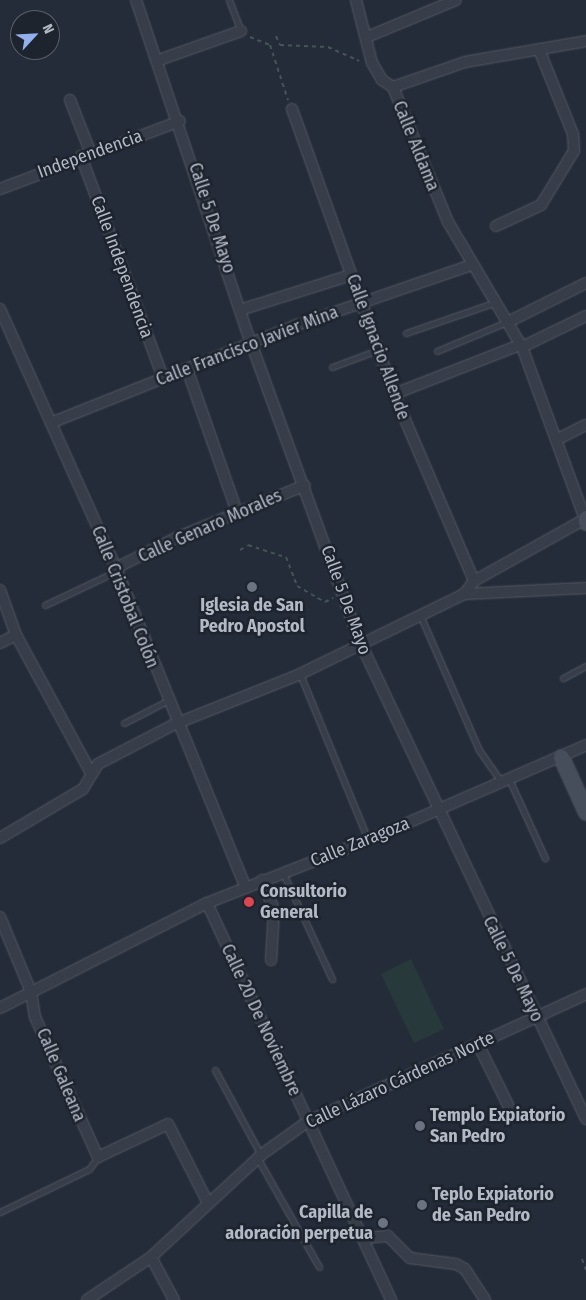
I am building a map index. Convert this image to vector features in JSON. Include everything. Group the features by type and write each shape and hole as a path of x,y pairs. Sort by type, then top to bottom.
{"street":[{"name":"Calle 5 De Mayo","path":"136,0 180,121 251,343 305,485 360,642 437,811 586,1119"},
{"name":"Calle Aldama","path":"356,0 367,37 372,63 382,80 393,87 420,158 471,265 510,321 558,438 586,519"},
{"path":"367,37 456,0"},
{"path":"158,60 241,31"},
{"path":"393,87 465,62 540,52 586,41"},
{"path":"496,226 540,205 574,151 573,134 540,52"},
{"name":"Calle Independencia","path":"70,100 86,155 163,378"},
{"name":"Calle Ignacio Allende","path":"292,109 394,394 474,581"},
{"name":"Independencia","path":"0,189 180,121"},
{"name":"Calle Francisco Javier Mina","path":"53,422 251,343 362,302 471,265"},
{"path":"240,310 351,275"},
{"path":"510,321 586,283"},
{"name":"Calle Cristobal Colón","path":"0,309 53,422 116,570 167,702 245,886"},
{"path":"394,394 521,346 586,316"},
{"path":"187,369 237,512"},
{"path":"558,438 586,425"},
{"name":"Calle Genaro Morales","path":"116,570 237,512 305,485"},
{"path":"464,594 474,581 586,519"},
{"path":"0,838 83,789 98,764 176,724 300,674 360,642 464,594 586,588"},
{"path":"0,590 16,635 91,773"},
{"path":"0,643 16,635"},
{"name":"Calle Zaragoza","path":"0,1008 207,903 245,886 368,840 586,745"},
{"path":"561,757 586,812"},
{"path":"262,880 274,910 272,960"},
{"name":"Calle 20 De Noviembre","path":"207,903 364,1238 391,1300"},
{"name":"Calle Galeana","path":"0,917 31,992 36,1017 98,1157"},
{"name":"Calle Lázaro Cárdenas Norte","path":"87,1300 151,1257 259,1157 308,1122 586,994"},
{"path":"478,1044 511,1112"},
{"path":"98,1157 168,1124 208,1203"},
{"path":"364,1238 388,1236 410,1258 456,1264 465,1269 485,1300"},
{"path":"151,1257 174,1300"}],"lane":[{"path":"229,0 241,31"},
{"path":"406,333 496,301"},
{"path":"438,351 510,321"},
{"path":"332,367 378,350"},
{"path":"45,605 116,570"},
{"path":"420,614 479,750 505,781 545,858"},
{"path":"563,678 586,666"},
{"path":"300,674 368,840"},
{"path":"124,723 167,702"},
{"path":"283,872 332,979"},
{"path":"215,1070 318,1267"},
{"path":"0,1212 89,1169 98,1157"}],"path":[{"path":"241,31 270,45 292,109"},
{"path":"276,36 280,45 328,47 350,59 372,63"},
{"path":"240,550 248,545 286,557 297,586 325,602 342,595"},
{"path":"582,1259 586,1270"}],"shaded area":[{"path":"411,959 444,1029 414,1043 381,974"}],"place":[{"name":"Iglesia de San Pedro Apostol","path":"252,587"},
{"name":"Consultorio General","path":"249,902"},
{"name":"Templo Expiatorio San Pedro","path":"420,1126"},
{"name":"Teplo Expiatorio de San Pedro","path":"422,1205"},
{"name":"Capilla de adoración perpetua","path":"383,1223"}]}
